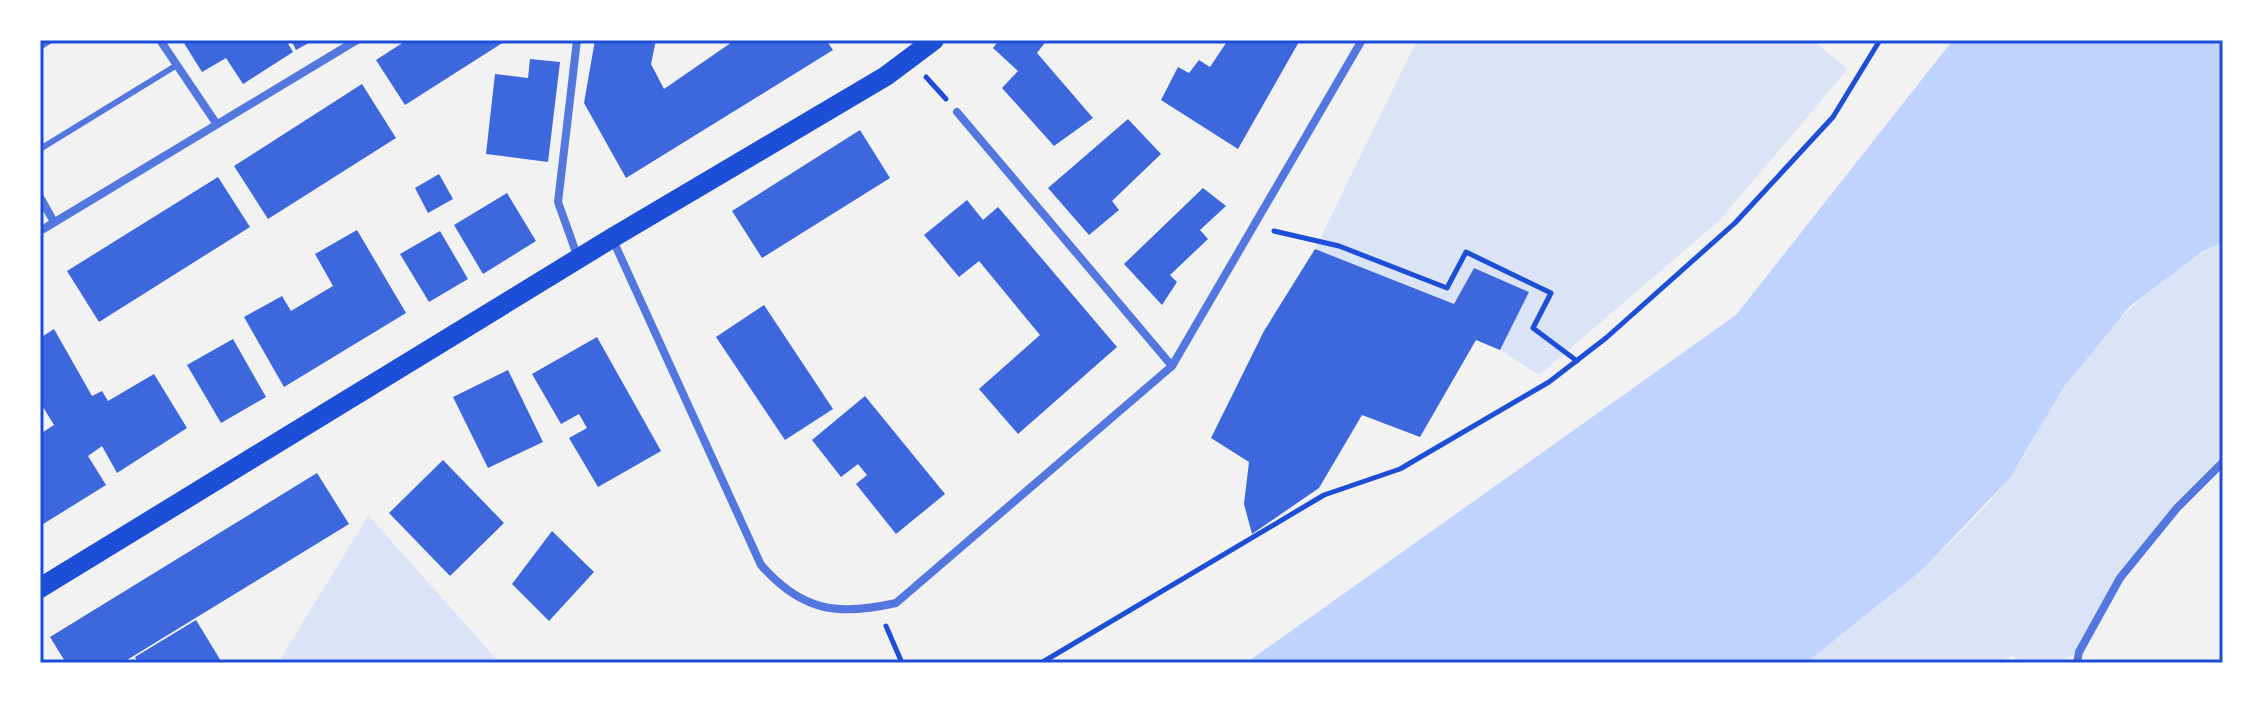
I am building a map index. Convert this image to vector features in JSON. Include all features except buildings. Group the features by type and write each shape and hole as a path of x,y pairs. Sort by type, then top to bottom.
{"main road":[{"path":"40,588 578,258 886,76 934,40"}],"street":[{"path":"160,40 216,123"},
{"path":"40,231 357,40"},
{"path":"577,40 558,202 578,258"},
{"path":"612,238 761,565 784,591 817,604 856,612 896,603 1172,366 1362,40"},
{"path":"957,112 1172,366"},
{"path":"40,197 54,222"},
{"path":"2077,663 2079,652 2120,578 2177,508 2223,462"}],"lane":[{"path":"40,47 51,40"},
{"path":"40,149 177,65"}],"path":[{"path":"1041,663 1324,495 1400,469 1549,382 1735,223 1833,117 1880,40"},
{"path":"909,59 957,112"},
{"path":"1253,226 1339,246 1447,288 1466,252 1551,293 1533,328 1577,361"},
{"path":"874,608 894,639 902,663"}],"shaded area":[{"path":"1417,40 1812,40 1848,69 1720,220 1539,375 1500,350 1529,292 1474,268 1454,304 1315,249"},
{"path":"2223,242 2223,462 2120,578 2079,652 2059,663 2024,663 2011,655 2000,663 1806,663 1913,576 1987,504 2017,468 2063,389 2114,325 2176,270"},
{"path":"369,516 500,663 278,663"}],"water":[{"path":"1953,40 2223,40 2223,242 2202,252 2130,306 2063,388 2010,478 1922,570 1806,663 1246,663 1736,315"}]}
